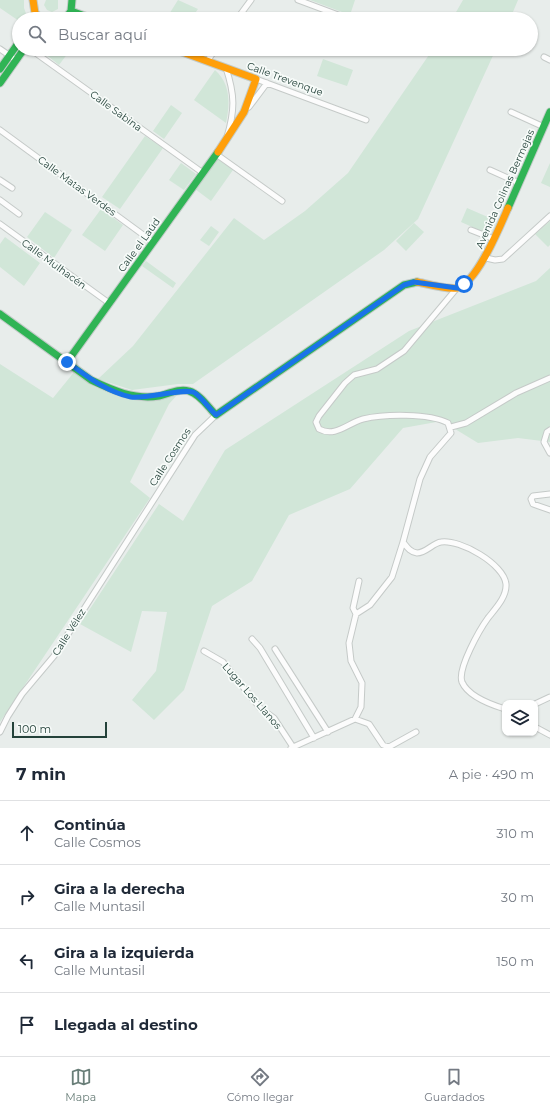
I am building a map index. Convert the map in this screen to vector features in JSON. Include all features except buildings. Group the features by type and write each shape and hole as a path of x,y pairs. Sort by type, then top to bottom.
{"street":[{"path":"33,0 33,7 35,12"},
{"path":"71,11 72,0"},
{"path":"242,12 251,0"},
{"path":"298,0 330,12"},
{"path":"0,49 13,58"},
{"path":"0,69 15,56"},
{"name":"Calle Sabina","path":"40,56 203,173"},
{"name":"Calle Trevenque","path":"193,56 366,120"},
{"path":"207,61 211,56"},
{"path":"0,83 13,58"},
{"path":"544,58 550,60"},
{"name":"Calle el Laúd","path":"226,68 231,83 234,114 226,140"},
{"name":"Calle el Laúd","path":"246,111 252,96 256,79"},
{"name":"Calle el Laúd","path":"67,362 267,83"},
{"path":"511,112 544,126"},
{"name":"Avenida Colinas Bermejas","path":"457,288 464,284 486,258 550,112"},
{"name":"Calle Matas Verdes","path":"0,130 153,242"},
{"path":"216,154 282,201"},
{"path":"490,170 519,183"},
{"path":"0,180 12,188"},
{"path":"0,200 19,214"},
{"path":"486,258 494,260 503,259 550,216"},
{"name":"Calle Mulhacén","path":"0,224 109,303"},
{"path":"471,230 494,239"},
{"name":"Calle Cosmos","path":"134,529 160,492 195,435 216,415 404,285 414,282 457,288"},
{"path":"356,614 370,605 392,577 420,479 430,457 451,433 451,427 448,423 441,419 404,416 378,417 363,419 338,431 326,432 320,429 316,422 345,383 354,375 384,365 404,351 457,288"},
{"path":"0,314 99,384 127,396 154,396 185,390 194,392 216,415"},
{"path":"451,427 466,423 516,393 550,378"},
{"path":"550,430 547,432 544,442 550,453"},
{"path":"550,494 533,496 531,499 533,504 550,510"},
{"name":"Calle Vélez","path":"0,732 22,694 54,656 134,529"},
{"path":"403,542 410,551 418,553 440,542 454,542 468,547 488,560 504,578 506,585 502,600 487,620 476,639 461,674 462,683 470,691 486,703 502,709"},
{"path":"359,581 353,608 356,614 349,643 350,661 362,683 361,707 355,719 369,724 383,745 389,747 416,732"},
{"path":"252,639 260,648 314,738"},
{"path":"275,649 328,732"},
{"name":"Lugar Los Llanos","path":"204,651 223,662 260,708 274,718 292,748 355,719"},
{"path":"538,703 550,698"},
{"path":"538,729 550,735"}],"green space":[{"path":"0,0 24,0 25,12 12,12 12,16 0,8"},
{"path":"46,0 58,0 58,9 52,12 47,10 44,5"},
{"path":"178,0 198,9 196,12 170,12"},
{"path":"310,0 355,0 351,12 342,12"},
{"path":"463,0 518,0 513,12 456,12"},
{"path":"48,56 66,56 59,65"},
{"path":"428,56 493,56 418,219 384,250 193,384 178,384 132,390 98,379 133,346 234,218 264,240 305,211 348,173"},
{"path":"323,59 353,70 347,86 317,76"},
{"path":"215,70 227,88 228,109 226,123 194,100"},
{"path":"171,105 182,113 164,139 153,131"},
{"path":"145,136 163,148 120,209 102,197"},
{"path":"217,158 233,170 211,201 195,189"},
{"path":"181,163 196,174 184,190 169,180"},
{"path":"550,163 550,187 541,183"},
{"path":"467,208 497,221 491,233 488,234 461,222"},
{"path":"101,209 123,225 105,251 82,235"},
{"path":"45,212 72,230 54,258 27,237"},
{"path":"550,221 550,245 548,247 535,234"},
{"path":"414,223 424,232 406,251 396,241"},
{"path":"211,226 219,232 209,246 200,240"},
{"path":"5,237 40,263 24,286 0,267 0,244"},
{"path":"146,261 176,283 173,288 142,266"},
{"path":"550,268 550,442 518,438 478,443 442,421 403,428 350,489 289,515 252,581 212,606 184,690 154,720 132,700 156,671 167,612 142,611 131,652 80,624 159,504 183,521 225,450 409,331 536,281"},
{"path":"0,364 53,398 75,371 95,387 135,400 150,401 178,394 169,404 130,482 150,498 0,722"}],"traffic: fast":[{"path":"70,12 72,0"},
{"path":"0,69 12,52"},
{"path":"0,83 19,56"},
{"path":"508,208 550,112"},
{"path":"67,362 218,152"},
{"path":"0,314 91,380 99,384 115,391 141,397 159,396 181,390 189,391 200,398 216,415 404,285 417,282"}],"traffic: slow":[{"path":"33,0 35,12"},
{"path":"193,56 256,79 244,112 218,152"},
{"path":"417,282 443,288 457,288 465,284 480,265 487,253 508,208"}],"route":[{"path":"67,362 91,380 106,388 127,396 142,398 185,390 194,392 216,415 409,282 457,288 464,284"}]}
